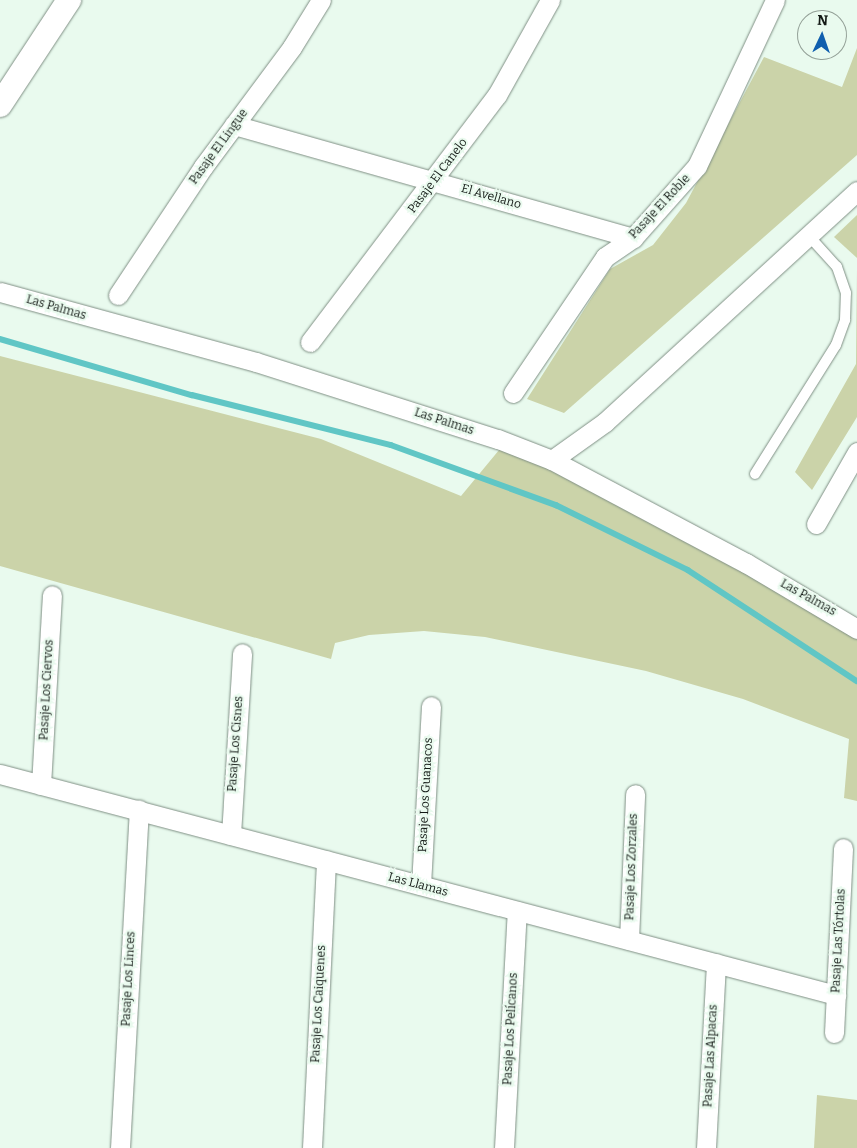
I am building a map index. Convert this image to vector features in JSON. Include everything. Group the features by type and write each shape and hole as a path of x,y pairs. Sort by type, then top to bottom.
{"street":[{"path":"0,105 69,0"},
{"name":"Pasaje El Lingue","path":"118,295 234,125 292,47 321,0"},
{"name":"Pasaje El Canelo","path":"310,342 435,181 497,95 550,0"},
{"name":"Pasaje El Roble","path":"513,393 605,257 633,238 697,166 775,0"},
{"name":"El Avellano","path":"234,125 633,238"},
{"path":"552,460 605,422 857,192"},
{"name":"Las Palmas","path":"0,292 256,362 498,439 552,460 754,568 857,629"},
{"path":"816,524 857,452"},
{"name":"Pasaje Los Ciervos","path":"41,785 52,595"},
{"name":"Pasaje Los Cisnes","path":"230,835 242,653"},
{"name":"Pasaje Los Guanacos","path":"421,885 431,706"},
{"name":"Las Llamas","path":"0,774 836,995"},
{"name":"Pasaje Los Zorzales","path":"629,940 635,794"},
{"name":"Pasaje Los Linces","path":"120,1148 139,810"},
{"name":"Pasaje Las Tórtolas","path":"834,1033 843,848"},
{"name":"Pasaje Los Caiquenes","path":"312,1148 326,860"},
{"name":"Pasaje Los Pelícanos","path":"504,1148 518,911"},
{"name":"Pasaje Las Alpacas","path":"706,1148 716,964"}],"lane":[{"path":"755,474 836,345 845,320 846,293 837,267 809,236"}],"green space":[{"path":"857,48 857,155 564,413 527,399 610,269 653,245 686,203 764,57 842,87"},
{"path":"857,215 857,258 834,237"},
{"path":"857,268 857,417 812,490 795,472 856,364"},
{"path":"0,356 321,439 461,496 504,444 572,473 857,634 857,801 844,798 849,739 743,699 646,671 485,637 424,631 369,635 335,643 331,659 0,566"},
{"path":"817,1095 857,1100 857,1148 814,1148"}],"waterway":[{"path":"0,339 192,395 391,445 556,505 688,570 857,681"}]}
